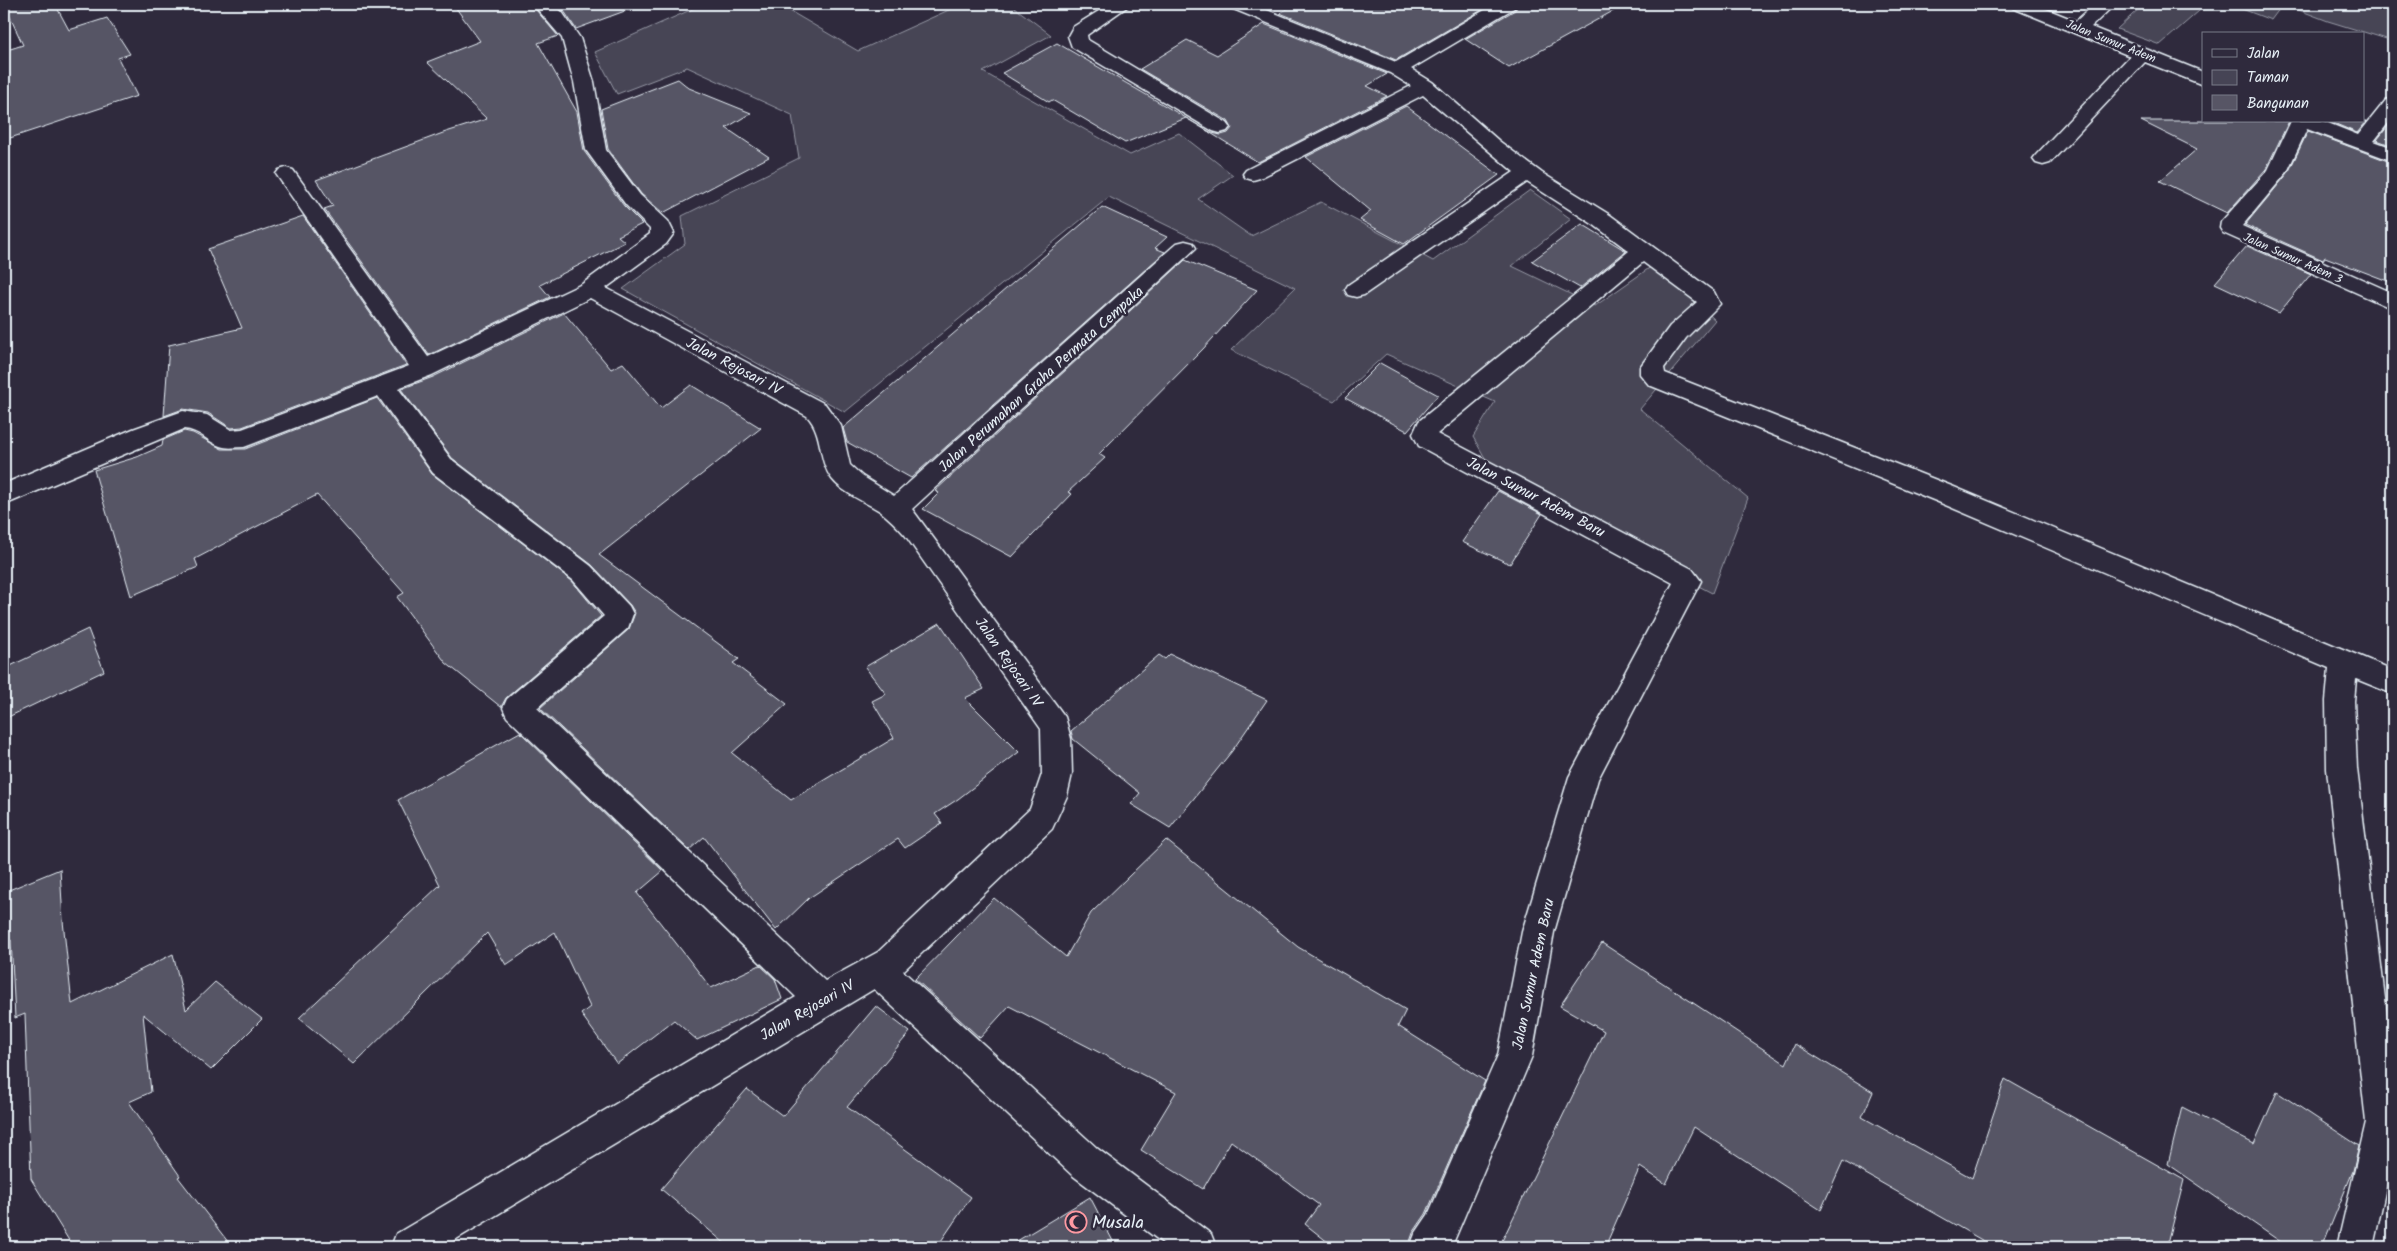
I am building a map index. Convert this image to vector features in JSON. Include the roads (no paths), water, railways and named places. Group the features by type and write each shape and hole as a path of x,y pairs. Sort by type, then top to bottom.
{"street":[{"path":"4,495 183,420 198,421 227,438 235,440 384,386 424,369 590,289 658,239 663,233 660,226 633,200 596,150 584,82 571,38 555,16 542,4"},
{"path":"1122,4 1080,31 1077,36 1079,43 1220,127"},
{"path":"1237,4 1397,69 1425,86 1528,172 1602,220 1706,297 1709,304 1678,332 1652,367 1652,374 1657,379 1945,494 2393,682"},
{"path":"1269,16 1290,4"},
{"path":"1397,69 1508,4"},
{"name":"Jalan Sumur Adem","path":"2019,4 2202,79"},
{"path":"2079,28 2106,4"},
{"path":"2043,159 2142,54"},
{"path":"1253,174 1425,86"},
{"path":"2362,143 2393,104"},
{"name":"Jalan Sumur Adem 3","path":"2302,122 2277,172 2232,222 2230,228 2393,302"},
{"path":"2306,122 2393,155"},
{"path":"1356,290 1528,172"},
{"path":"286,174 424,369"},
{"name":"Jalan Perumahan Graha Permata Cempaka","path":"896,510 1185,248"},
{"name":"Jalan Sumur Adem Baru","path":"1428,1247 1441,1228 1515,1056 1538,932 1584,778 1688,581 1683,576 1428,440 1425,434 1428,427 1643,251"},
{"name":"Jalan Rejosari IV","path":"409,1247 822,1000 889,963 1042,820 1054,797 1060,754 1055,726 914,528 896,510 854,483 841,472 833,457 832,433 827,419 816,410 590,289"},
{"path":"384,386 442,466 582,572 619,614 618,620 517,708 822,1000"},
{"path":"2344,660 2340,701 2342,769 2383,1122 2355,1247"},
{"path":"878,970 1085,1162 1198,1247"}],"place":[{"name":"Musala","path":"1076,1222"}]}
